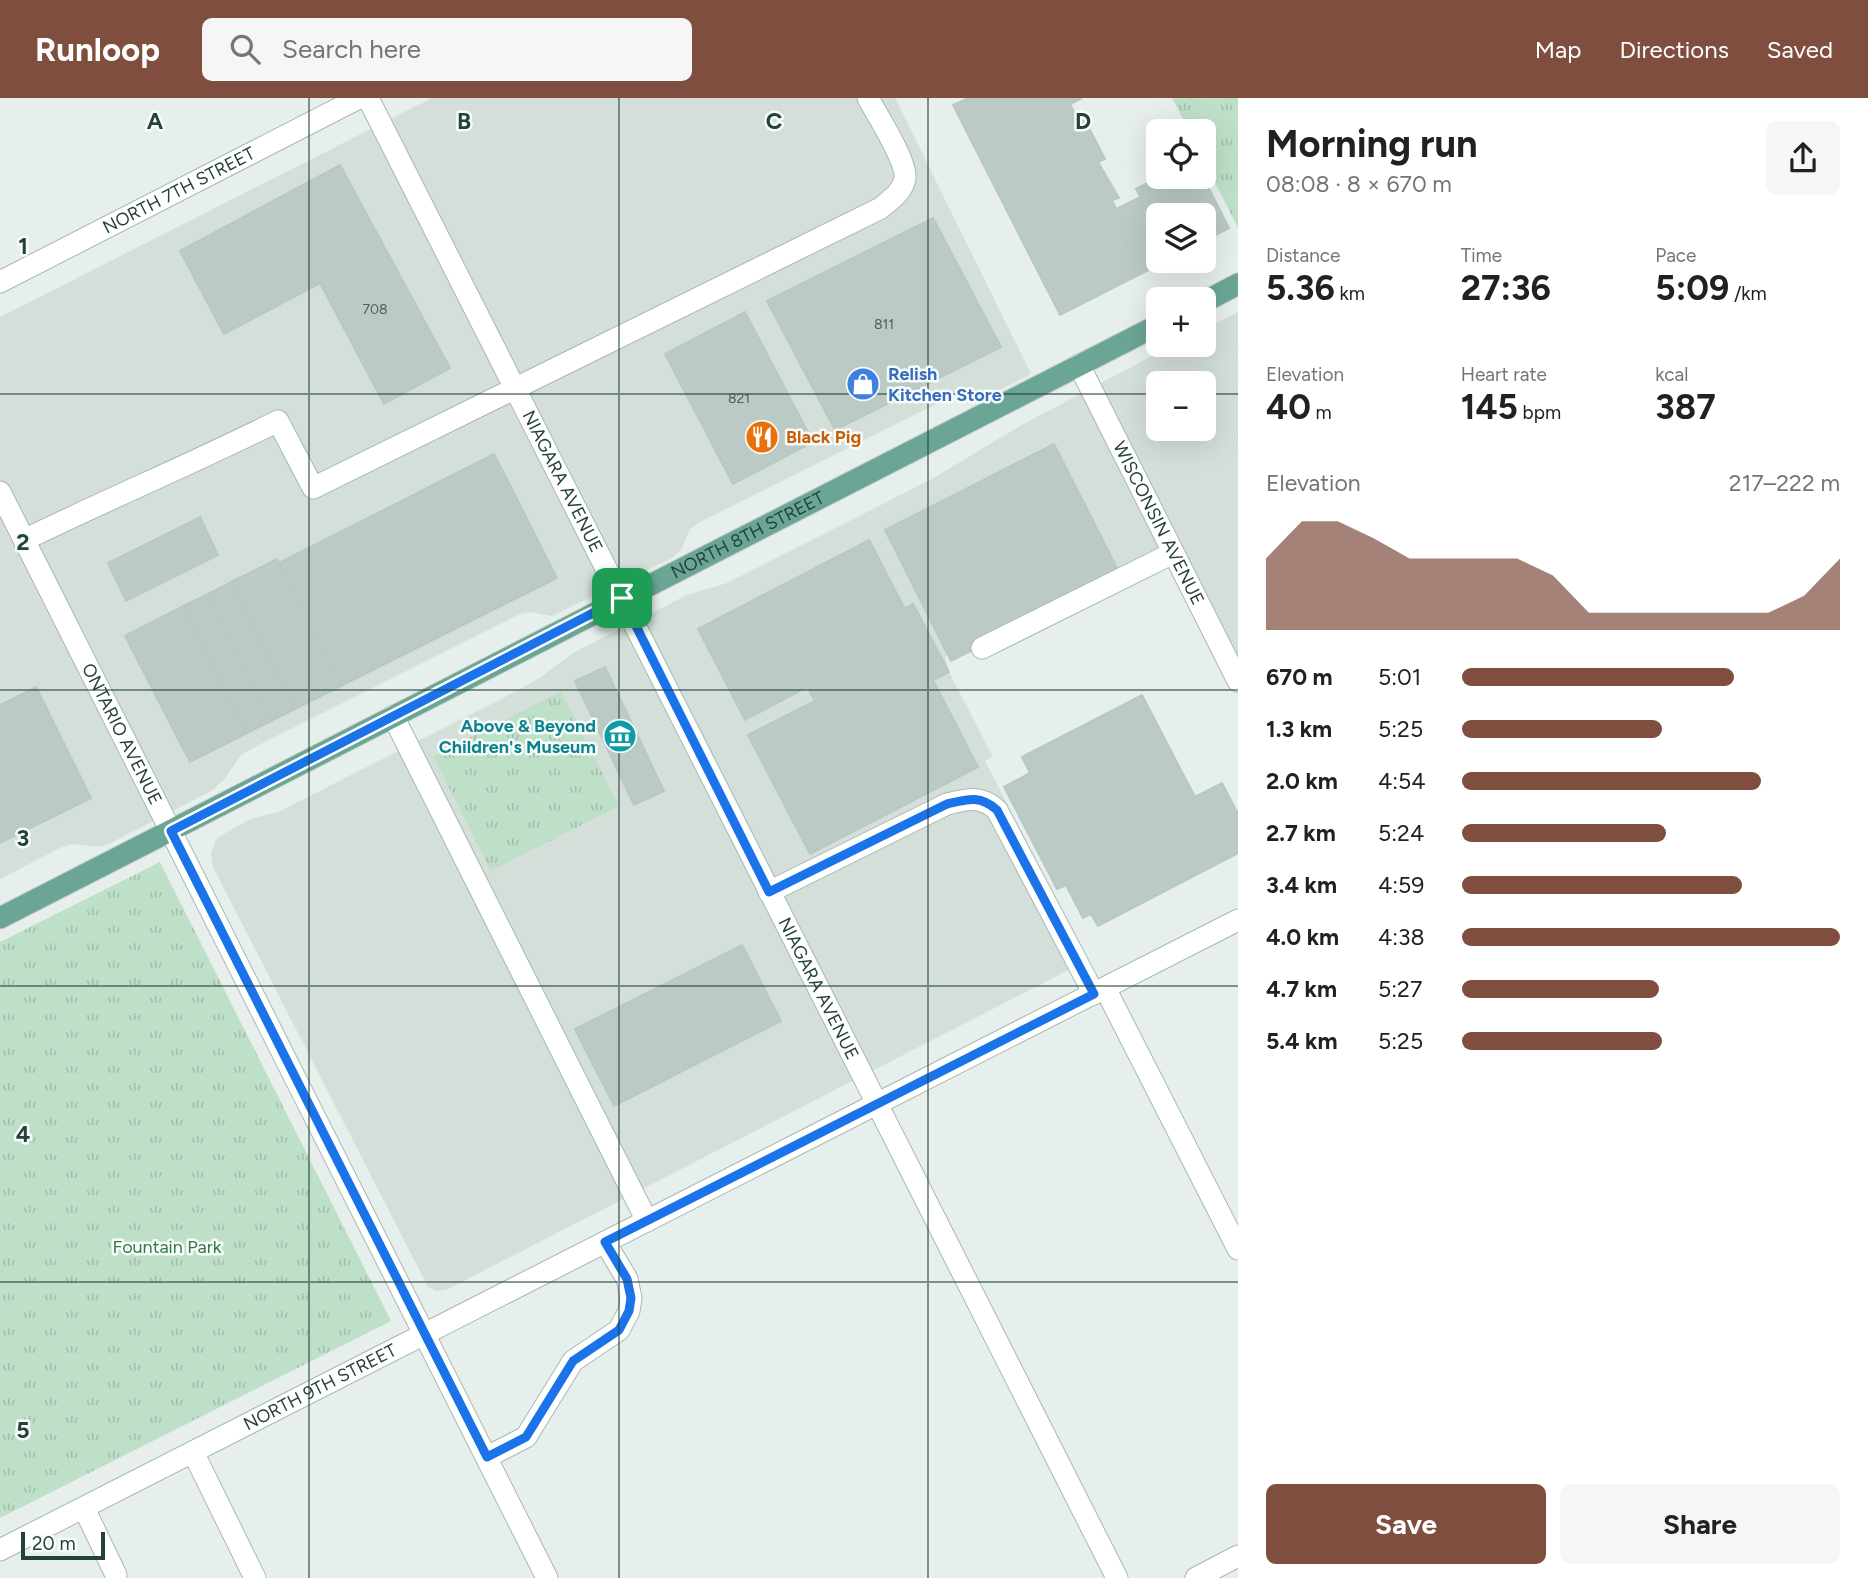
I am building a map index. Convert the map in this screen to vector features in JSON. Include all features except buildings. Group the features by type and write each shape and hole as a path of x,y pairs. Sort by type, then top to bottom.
{"main road":[{"path":"1216,296 1238,284"},
{"name":"NORTH 8TH STREET","path":"0,918 1146,331"}],"street":[{"name":"NIAGARA AVENUE","path":"368,98 622,598 874,1104 1117,1578"},
{"path":"24,540 107,499 175,472 278,421 313,488 881,208 899,192 905,177 902,164 868,98"},
{"name":"NORTH 7TH STREET","path":"0,282 347,101"},
{"name":"WISCONSIN AVENUE","path":"1079,365 1238,681"},
{"name":"ONTARIO AVENUE","path":"0,492 548,1578"},
{"path":"982,648 1173,553"},
{"path":"393,716 647,1221"},
{"path":"769,892 947,804 985,799 997,810 1100,991 1238,1249"},
{"name":"NORTH 9TH STREET","path":"0,1550 194,1454 1238,920"},
{"path":"487,1457 526,1437 573,1361 619,1330 629,1311 631,1298 627,1279 605,1242"},
{"path":"194,1454 255,1578"},
{"path":"84,1508 115,1577"},
{"path":"1196,1578 1238,1556"}],"shaded area":[{"path":"432,98 895,98 1031,374 990,395 979,397 956,394 700,522 690,529 681,550 672,558 552,616 530,612 520,614 257,746 241,755 224,780 211,791 113,842 100,847 73,844 62,847 0,879 0,317"},
{"path":"1238,312 1238,657 1176,538 945,656 949,672 993,757 985,761 1088,960 446,1290 436,1291 428,1287 213,867 211,853 217,838 250,819 278,812 505,697 538,679 573,653 687,595 727,583 932,479 1018,427 1150,357 1216,357 1216,323"}],"green space":[{"path":"1172,98 1238,98 1238,228 1216,185 1216,119 1183,119"},
{"path":"561,691 619,806 491,871 433,756"},
{"name":"Fountain Park","path":"160,862 391,1321 0,1518 0,942"}],"place":[{"name":"Relish Kitchen Store","path":"863,384"},
{"name":"Black Pig","path":"762,437"},
{"name":"Above & Beyond Children's Museum","path":"620,736"}],"route":[{"path":"622,598 769,892 947,804 985,799 997,810 1094,994 605,1242 627,1279 631,1298 629,1311 619,1330 573,1361 526,1437 487,1457 171,831 622,598"}]}
